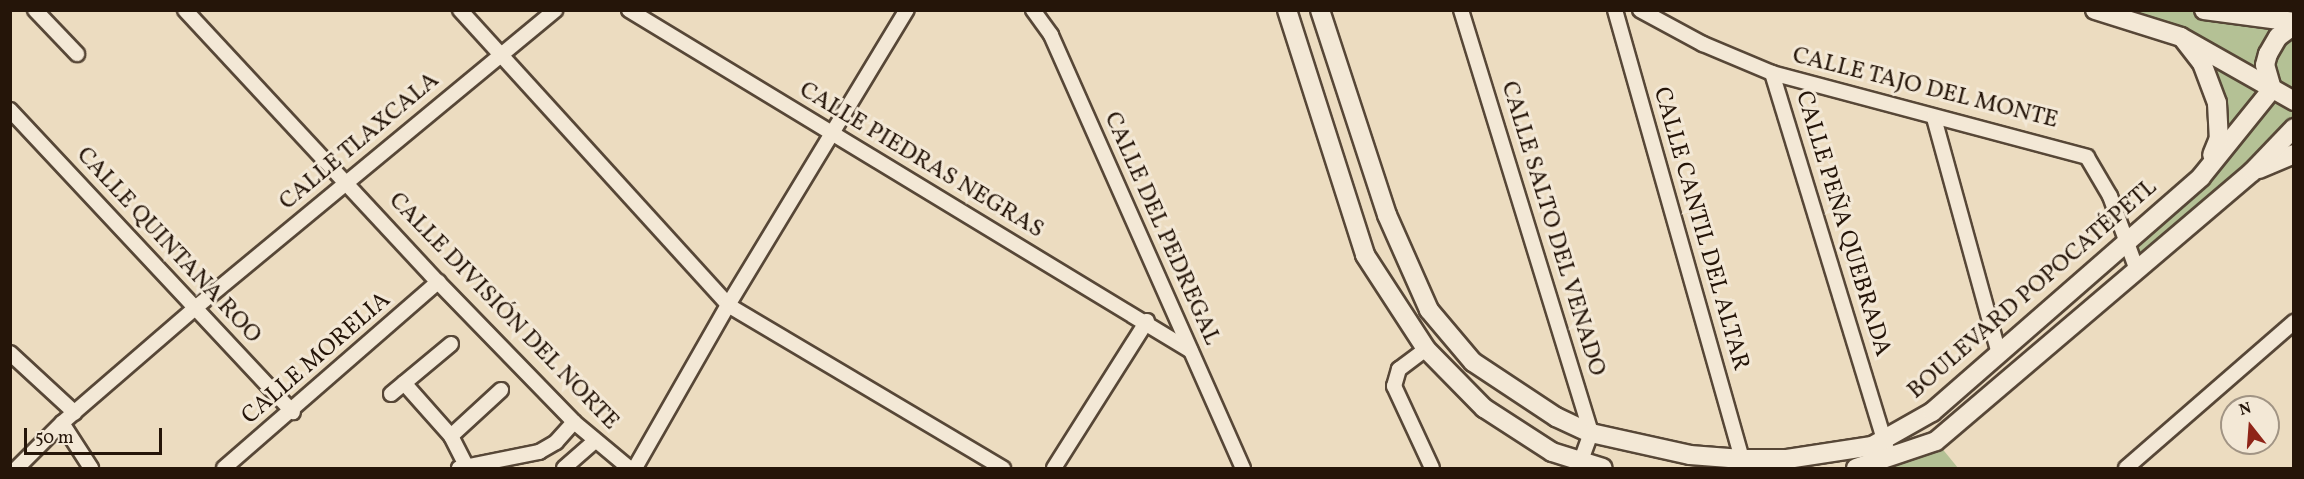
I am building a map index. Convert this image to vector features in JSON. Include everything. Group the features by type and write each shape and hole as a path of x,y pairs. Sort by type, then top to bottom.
{"street":[{"path":"35,10 77,54"},
{"name":"CALLE DIVISIÓN DEL NORTE","path":"185,10 438,282 574,422 629,468"},
{"path":"460,10 728,305 1003,468"},
{"name":"CALLE TLAXCALA","path":"17,468 62,423 194,309 348,183 499,54 555,10"},
{"name":"CALLE PIEDRAS NEGRAS","path":"629,10 833,136 1147,321 1191,351"},
{"path":"635,468 728,305 833,136 906,10"},
{"name":"CALLE DEL PEDREGAL","path":"1033,10 1051,35 1243,468"},
{"path":"1287,10 1365,255 1426,349 1484,408 1552,452 1603,468"},
{"name":"BOULEVARD POPOCATÉPETL","path":"1320,10 1387,215 1429,310 1473,362 1556,417 1591,433 1690,455 1742,459 1787,459 1872,446 1932,412 2201,177 2272,89"},
{"name":"CALLE SALTO DEL VENADO","path":"1461,10 1591,433"},
{"name":"CALLE CANTIL DEL ALTAR","path":"1615,10 1742,459"},
{"name":"CALLE TAJO DEL MONTE","path":"1640,10 1703,44 1772,73 1934,118 2030,139 2087,157 2110,196 2137,270"},
{"path":"2095,10 2181,37 2294,100"},
{"path":"2204,10 2294,23"},
{"path":"2272,89 2265,66 2268,54 2278,37 2294,23"},
{"path":"2181,37 2202,63 2220,120 2219,138 2201,177"},
{"name":"CALLE PEÑA QUEBRADA","path":"1772,73 1889,457"},
{"name":"CALLE QUINTANA ROO","path":"10,110 194,309 293,412"},
{"path":"1934,118 1999,354"},
{"path":"1856,468 1936,441 2252,172 2294,128"},
{"path":"2252,172 2294,154"},
{"name":"CALLE MORELIA","path":"224,468 293,412 438,282"},
{"path":"1054,468 1147,321"},
{"path":"2126,468 2288,331 2294,322"},
{"path":"391,394 451,344"},
{"path":"1426,349 1399,369 1394,386 1432,468"},
{"path":"10,353 75,413"},
{"path":"404,383 451,436 462,467 518,463 556,442 574,422"},
{"path":"451,436 501,390"},
{"path":"62,423 91,468"},
{"path":"1581,461 1591,433"},
{"path":"564,468 595,441"}],"green space":[{"path":"2135,11 2200,11 2293,22 2293,151 2138,266 2133,239 2203,178 2225,104 2182,36"},
{"path":"1936,441 1958,468 1865,468"}]}
